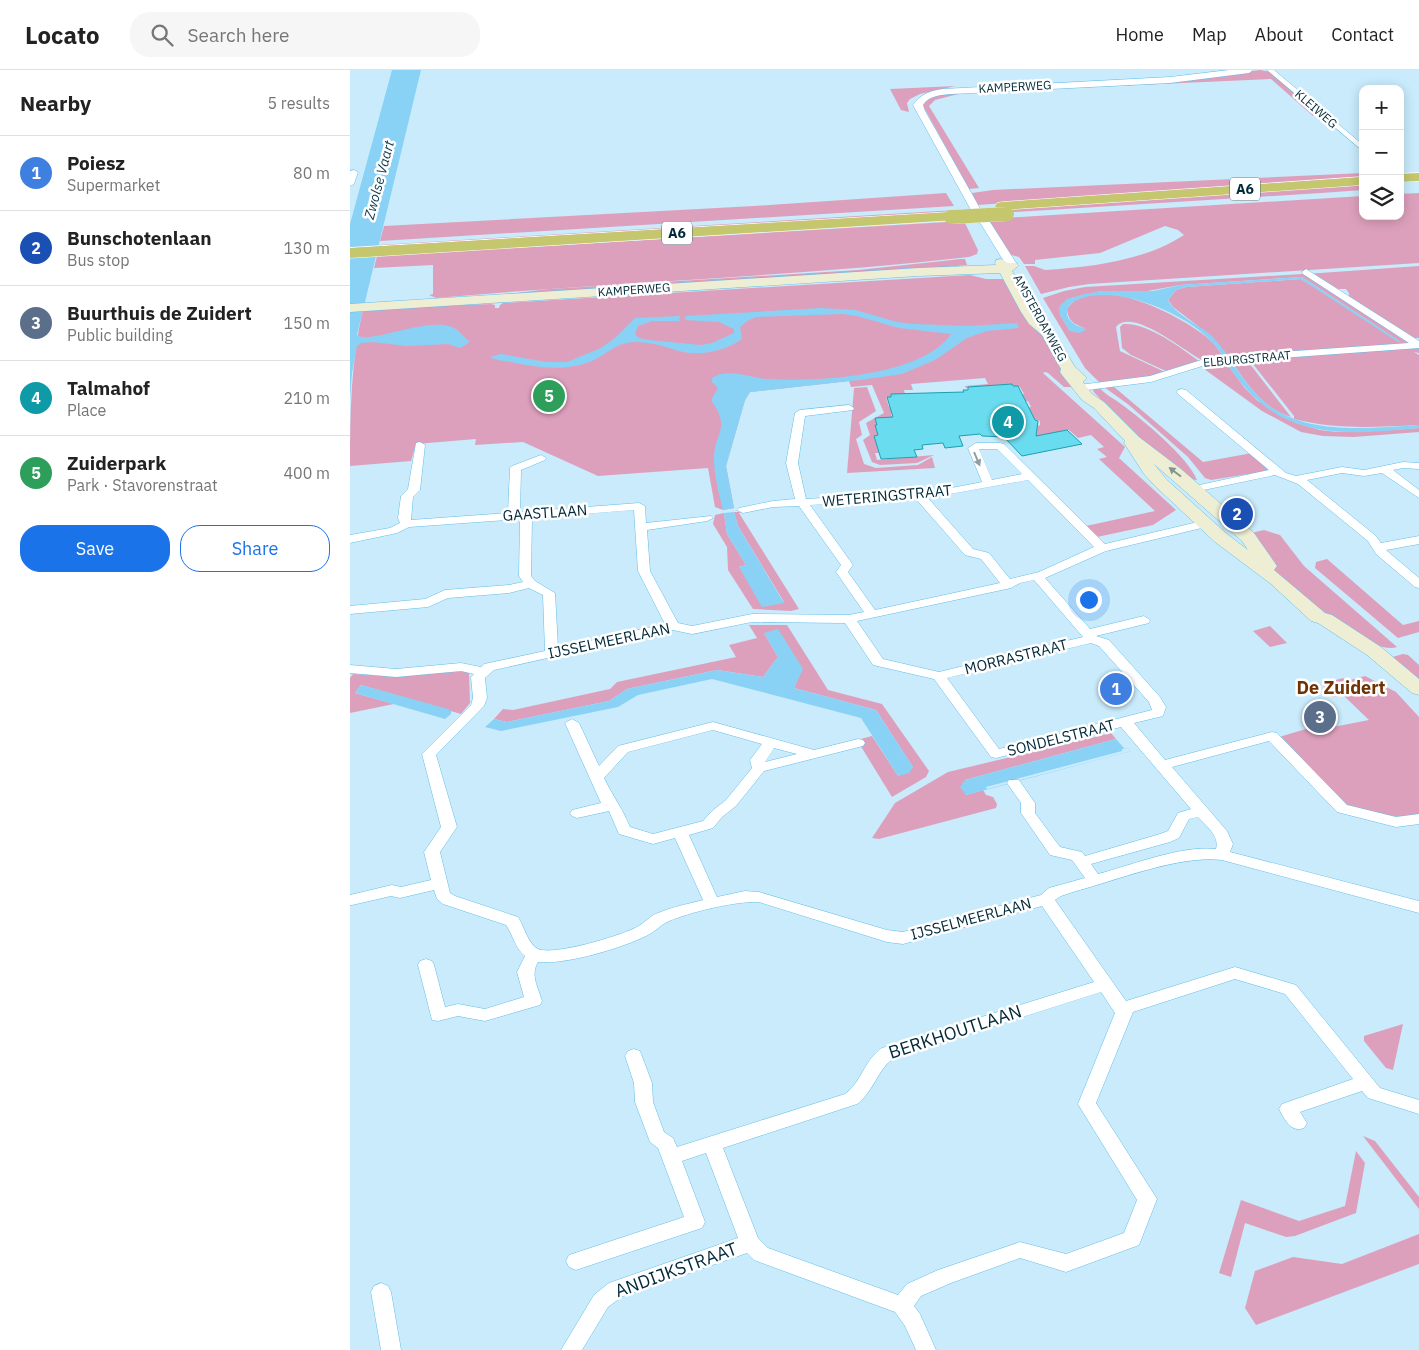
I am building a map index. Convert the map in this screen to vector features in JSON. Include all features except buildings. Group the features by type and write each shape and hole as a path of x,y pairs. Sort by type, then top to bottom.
{"highway":[{"path":"1404,178 1419,177"},
{"name":"A6","path":"1004,210 1359,181"},
{"path":"1404,189 1419,188"},
{"name":"A6","path":"350,244 404,245 948,213 1359,192"},
{"name":"A6","path":"350,253 404,245"}],"main road":[{"name":"KAMPERWEG","path":"350,308 1006,266 1028,312 1043,330 1047,332"},
{"name":"AMSTERDAMWEG","path":"1047,332 1069,370 1073,371 1094,404 1099,405 1133,440 1175,472 1248,537 1277,580"},
{"name":"AMSTERDAMWEG","path":"1133,440 1132,443 1140,452 1150,471 1173,494 1231,546 1277,580 1318,617 1318,620 1364,654 1419,703"},
{"path":"1173,494 1194,489"},
{"name":"AMSTERDAMWEG","path":"1318,617 1325,619 1374,651 1419,690"}],"street":[{"name":"KAMPERWEG","path":"1006,266 985,222 982,220 919,109 918,103 924,97 952,90 1175,79 1249,70"},
{"name":"KLEIWEG","path":"1270,70 1359,146"},
{"path":"350,184 352,173"},
{"name":"ELBURGSTRAAT","path":"1306,272 1339,291 1419,345"},
{"name":"ELBURGSTRAAT","path":"1083,387 1145,380 1171,374 1202,362 1419,345"},
{"path":"1182,392 1282,475 1297,479 1372,539 1383,554 1419,584"},
{"path":"848,408 800,413 792,463 803,504 847,565 842,572 872,614"},
{"path":"350,539 358,535 400,530 406,524 404,518 407,496 414,490 420,445"},
{"path":"988,485 973,448 976,446 1000,446 1102,548"},
{"path":"541,458 516,468 526,576 531,584 549,593 552,653"},
{"path":"1297,479 1342,470 1364,473 1404,465 1419,466"},
{"path":"1384,469 1419,495"},
{"path":"1194,489 1278,471"},
{"name":"WETERINGSTRAAT","path":"743,510 773,504 803,504 919,495 988,485 1031,476"},
{"path":"919,495 969,552 985,556 1008,584"},
{"name":"GAASTLAAN","path":"406,524 640,506 644,571 673,626"},
{"path":"641,527 710,518"},
{"path":"1206,524 1228,520"},
{"name":"IJSSELMEERLAAN","path":"482,672 494,666 673,626 692,630 752,618 849,619 1008,584 1016,580 1037,576 1102,548 1206,524"},
{"path":"1377,547 1393,546 1419,540"},
{"name":"SONDELSTRAAT","path":"939,676 996,754 1158,713 1158,705 1104,643 1090,636 1037,576"},
{"path":"350,610 428,603 445,594 509,589 531,584"},
{"path":"849,619 878,662 939,676"},
{"path":"1090,636 1144,620"},
{"name":"MORRASTRAAT","path":"939,676 1090,636"},
{"path":"350,669 396,673 461,667 482,672 478,677 480,698 477,706 429,755 449,827 432,852 439,883 443,895 448,900 512,922 524,947 535,954 527,965 525,972 534,1002 485,1015 458,1010 438,1016 426,966"},
{"path":"572,722 589,763 608,802 615,808 624,830 653,839 708,825 717,814 731,803 759,768 858,743"},
{"name":"SONDELSTRAAT","path":"1125,722 1224,840 1225,844 1222,855"},
{"path":"597,777 623,749 712,726 814,754"},
{"path":"1162,765 1272,736 1342,809 1396,822 1419,819"},
{"path":"759,768 757,760 772,742"},
{"path":"1014,783 1028,802 1028,813 1055,851 1077,856 1095,881"},
{"path":"577,813 612,805"},
{"path":"1082,862 1165,838 1174,834 1183,816 1201,811"},
{"path":"680,832 712,903"},
{"name":"IJSSELMEERLAAN","path":"535,954 558,956 625,937 645,930 661,918 738,896 759,897 887,936 900,938 1046,899 1055,892 1189,854 1210,853 1222,855 1419,907"},
{"path":"352,900 392,890 400,893 439,883"},
{"path":"902,1306 914,1290 945,1276 1020,1250 1066,1263 1132,1239 1147,1199 1087,1104 1124,1012 1046,899"},
{"path":"1122,1009 1235,973 1290,989 1374,1093 1419,1107"},
{"name":"BERKHOUTLAAN","path":"671,1157 851,1099 858,1094 878,1060 888,1053 1105,985"},
{"path":"576,1261 695,1222 666,1144 657,1137 644,1102 644,1083 634,1056"},
{"path":"1298,1123 1288,1109 1366,1082"},
{"path":"712,1144 750,1243 761,1254 902,1306 913,1320 926,1350"},
{"name":"ANDIJKSTRAAT","path":"571,1350 601,1301 616,1289 750,1243"},
{"path":"381,1292 391,1350"}],"shaded area":[{"path":"1260,70 1270,72 1320,114 1313,116 1271,79 962,93 935,100 929,106 979,188 969,189 922,104 929,98 943,93 1204,78"},
{"path":"956,86 920,94 910,99 907,103 909,112 901,110 890,89"},
{"path":"1359,173 1359,180 977,205 972,193 993,190"},
{"path":"1359,185 1359,190 1321,193 983,214 980,209"},
{"path":"946,193 954,206 380,241 384,226 754,206"},
{"path":"1419,193 1419,263 1089,284 1041,294 1025,266 1034,266 1045,270 1117,261 1152,251 1184,235 1178,230 1165,226 1100,253 1035,260 1035,264 1024,264 1019,257 1008,254 986,219 1359,196 1359,220 1404,220 1404,194"},
{"path":"956,210 959,215 378,251 379,245"},
{"path":"964,221 978,250 977,254 969,257 836,270 436,298 429,295 433,294 433,265 374,268 377,256"},
{"path":"965,259 967,265 491,296 549,289 858,270"},
{"path":"1419,266 1419,338 1414,338 1349,297 1346,289 1338,289 1327,283 1411,343 1230,358 1211,336 1173,307 1168,300 1176,290 1186,287 1301,279 1401,342 1302,277 1180,285 1142,292 1102,291 1072,298 1061,305 1060,315 1070,331 1084,328 1072,322 1067,309 1080,298 1097,294 1117,295 1160,310 1197,330 1216,346 1224,358 1202,360 1158,332 1134,322 1124,322 1116,327 1120,351 1167,373 1145,378 1100,383 1085,368 1043,298 1085,287 1302,274 1308,276 1306,274"},
{"path":"970,275 986,279 1008,279 1075,387 1064,387 1048,373 1043,373 1125,447 1119,458 1176,510 1153,525 1097,537 1086,526 1155,511 1099,459 1107,457 1097,449 1104,447 1091,435 1078,438 1069,430 1030,438 1035,428 1040,425 1040,421 1026,418 1026,408 1031,407 1028,401 1023,402 1020,395 1024,394 1020,387 1013,385 966,388 965,386 988,384 985,378 911,384 913,390 904,390 905,394 886,397 889,407 894,407 896,413 891,413 892,418 881,436 881,453 875,453 877,460 934,455 917,463 880,465 872,462 863,440 870,435 866,423 884,413 872,385 851,387 849,381 750,392 745,400 726,466 734,508 723,510 715,507 708,468 598,476 523,442 475,445 476,439 416,444 411,461 350,466 352,387 363,309 491,304 495,305 495,308 499,308 503,303"},
{"path":"1123,324 1132,324 1153,331 1199,361 1170,373 1131,355 1122,348 1120,327"},
{"path":"1419,348 1419,353 1414,352 1419,355 1419,425 1341,426 1294,419 1294,416 1249,359"},
{"path":"1246,359 1291,417 1264,402 1249,386 1231,360"},
{"path":"1225,361 1244,387 1258,401 1296,423 1320,430 1337,432 1419,428 1419,432 1354,437 1323,436 1301,432 1262,411 1200,366"},
{"path":"1113,386 1203,462 1252,453 1268,467 1267,471 1211,480 1205,478 1188,457 1129,405 1104,387"},
{"path":"867,387 876,411 859,422 862,435 856,439 864,464 876,468 918,465 932,457 935,468 847,473 854,388"},
{"path":"1095,388 1100,388 1164,439 1184,461 1197,480 1186,477 1172,469 1157,457 1093,391"},
{"path":"734,512 742,512 739,513 799,609 791,611 753,609 728,570 727,547 713,524 715,515 724,513 727,534 746,565 739,567 784,602 738,526"},
{"path":"1264,530 1280,535 1304,566 1397,647 1384,647 1351,633 1315,608 1299,594 1272,568 1251,533"},
{"path":"1327,559 1403,625 1419,621 1419,632 1398,638 1315,568 1316,562"},
{"path":"749,625 787,625 828,690 882,704 929,771 926,777 892,797 857,740 872,736 898,776 913,767 876,710 794,688 802,669 764,633 778,657 763,677 717,670 627,689 609,701 507,722 494,719 503,709 513,710 610,689 617,682 736,657 729,645 757,638"},
{"path":"1270,626 1287,643 1270,647 1253,631"},
{"path":"1403,654 1408,655 1419,665 1419,685 1389,658"},
{"path":"469,671 470,703 461,714 361,685 355,693 394,704 350,713 350,678 353,674 387,676"},
{"path":"1365,676 1396,692 1419,717 1419,815 1389,816 1344,804 1279,737 1306,729 1319,733 1330,731 1328,728 1369,720 1343,695 1332,697 1322,684 1343,678 1346,681"},
{"path":"1111,733 1116,739 965,780 966,795 983,790 986,795 993,797 997,804 996,808 879,839 872,838 895,803 948,772"},
{"path":"1403,1024 1393,1070 1386,1068 1364,1041 1364,1036"},
{"path":"1363,1136 1375,1141 1419,1197 1419,1209"},
{"path":"1356,1151 1365,1163 1356,1213 1295,1236 1286,1237 1245,1223 1231,1277 1219,1273 1241,1200 1299,1221 1345,1206"},
{"path":"1419,1234 1419,1264 1256,1325 1245,1308 1255,1271 1293,1257 1342,1264"}],"water":[{"name":"Zwolse Vaart","path":"392,70 421,70 357,335 373,337 427,325 440,325 455,328 470,342 460,348 448,344 406,346 373,342 361,343 357,346 350,399 350,224"},
{"path":"1302,277 1401,342 1398,342 1301,279 1186,287 1176,290 1168,300 1175,310 1212,336 1256,394 1273,408 1291,418 1311,424 1333,427 1377,428 1419,425 1419,428 1369,432 1336,431 1304,426 1288,420 1269,409 1246,389 1216,347 1200,331 1168,311 1149,304 1110,295 1092,296 1077,300 1070,304 1067,314 1073,323 1086,330 1079,333 1070,331 1060,315 1059,307 1067,299 1102,291 1153,291 1180,285"},
{"path":"821,308 855,310 897,322 913,324 969,326 1017,323 1019,328 987,331 967,338 935,360 902,374 750,392 745,400 726,466 734,508 723,510 714,459 721,424 717,410 711,400 718,388 712,382 712,378 725,373 787,380 866,374 917,360 937,348 951,334 899,328 843,314 756,317 740,327 742,339 727,347 710,352 684,352 656,344 635,342 617,346 584,364 553,368 497,360 490,357 501,354 546,362 567,362 601,348 615,338 635,318 680,316 679,321 652,321 638,326 635,334 639,338 648,340 700,345 712,343 734,333 734,329 719,322 685,320 686,316"},
{"path":"734,512 738,526 784,603 762,607 739,567 746,565 727,534 724,513"},
{"path":"778,629 803,669 794,688 876,710 913,767 909,773 898,776 861,718 712,679 638,695 618,707 501,731 485,727 494,719 507,722 609,701 627,689 717,670 763,677 778,657 764,633"},
{"path":"361,685 448,709 451,711 451,714 445,719 355,693"},
{"path":"1116,739 1124,748 1131,751 966,795 960,787 965,780"}],"pier":[{"path":"1127,748 1131,751 987,789 986,787 1122,751 1122,749"}],"place":[{"name":"Zuiderpark","path":"549,396"},
{"name":"Talmahof","path":"1008,422"},
{"name":"Bunschotenlaan","path":"1237,514"},
{"name":"Poiesz","path":"1116,689"},
{"name":"Buurthuis de Zuidert","path":"1320,717"}],"district":[{"name":"De Zuidert","path":"1341,688"}]}
